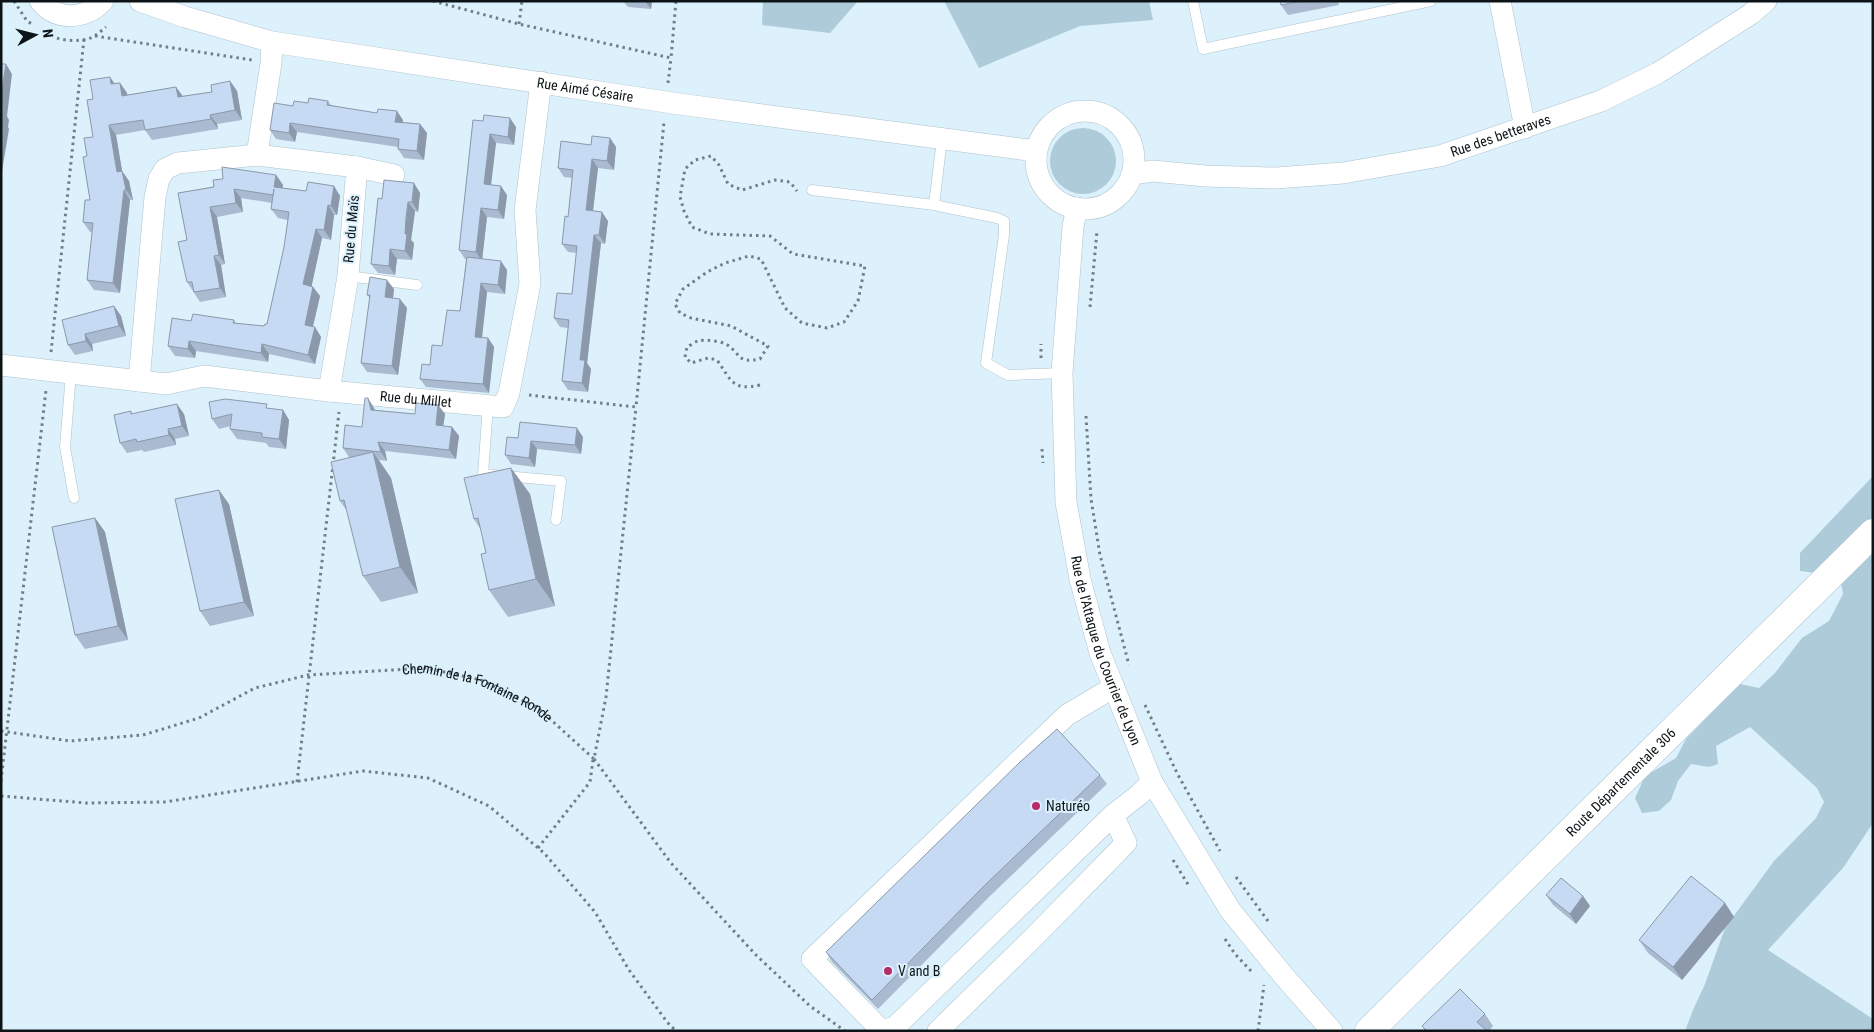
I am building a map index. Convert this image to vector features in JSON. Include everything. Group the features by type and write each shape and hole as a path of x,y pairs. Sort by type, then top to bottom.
{"main road":[{"name":"Route Départementale 306","path":"1386,1018 1873,533"}],"street":[{"path":"40,1 56,14 70,16 84,15 103,1"},
{"name":"Rue Aimé Césaire","path":"140,1 185,17 272,42 666,101 1036,151"},
{"path":"1500,1 1525,128"},
{"name":"Rue des betteraves","path":"1132,174 1153,171 1205,176 1276,178 1342,172 1440,156 1601,101 1658,73 1752,14 1766,1"},
{"path":"257,155 271,63 272,42"},
{"path":"509,393 530,284 525,210 541,82"},
{"path":"1080,111 1096,112 1111,118 1123,129 1131,143 1134,158 1132,174 1125,188 1114,200 1100,207 1085,209 1070,207 1056,200 1045,189 1038,174 1036,151 1042,136 1052,124 1065,115 1080,111"},
{"path":"139,381 155,197 158,179 165,169 178,163 257,155 356,167 394,175"},
{"name":"Rue du Maïs","path":"335,391 348,276 356,167"},
{"name":"Rue de l'Attaque du Courrier de Lyon","path":"1077,208 1073,226 1062,373 1066,502 1080,579 1100,653 1152,782 1230,910 1332,1031"},
{"name":"Rue du Millet","path":"1,364 166,384 204,376 503,407 509,393"},
{"path":"1114,687 1066,715 812,959 881,1030 896,1030 1113,815 1152,782"},
{"path":"938,1031 1126,843 1113,815"},
{"path":"1018,908 1020,932 1034,937"}],"lane":[{"path":"1193,1 1203,49 1431,1"},
{"path":"934,205 942,139"},
{"path":"812,190 934,205 998,218 1004,221 1004,235 986,363 1008,375 1062,373"},
{"path":"348,276 417,285"},
{"path":"71,373 64,447 74,498"},
{"path":"488,405 483,474 561,481 556,520"}],"path":[{"path":"433,1 519,24 671,58"},
{"path":"519,24 522,1"},
{"path":"538,848 590,782 606,697 676,1"},
{"path":"760,385 745,388 734,384 717,360 708,358 691,363 685,357 687,348 698,341 716,341 727,345 737,356 750,361 760,359 768,346 731,326 691,318 680,313 675,304 683,290 707,272 725,263 749,256 761,260 785,308 802,323 827,328 844,322 858,300 865,266 793,254 770,236 710,234 692,227 680,197 685,169 696,160 711,156 719,165 728,184 742,190 775,180 790,182 797,192 812,190"},
{"path":"1089,315 1097,231"},
{"path":"297,782 335,391"},
{"path":"509,393 636,407"},
{"path":"1086,411 1091,499 1100,555 1130,669"},
{"name":"Chemin de la Fontaine Ronde","path":"1,731 70,741 143,735 199,718 255,688 308,675 426,668 481,680 538,708 594,759 671,863 749,948 810,1006 845,1031"},
{"path":"1145,704 1178,773 1222,854"},
{"path":"1,781 6,732"},
{"path":"1,796 86,803 165,802 363,771 428,778 489,806 538,848 595,912 629,970 667,1022 676,1031"},
{"path":"1231,870 1270,923"},
{"path":"1264,985 1283,975"}],"shaded area":[{"path":"763,1 858,1 830,33 762,25"},
{"path":"944,1 1149,1 1153,20 1080,26 979,68"},
{"path":"1077,128 1089,128 1101,133 1111,143 1116,155 1114,174 1101,189 1089,194 1077,194 1065,189 1055,179 1050,167 1050,155 1055,143 1065,133"},
{"path":"1873,476 1873,823 1843,868 1768,950 1873,1019 1873,1031 1685,1031 1705,984 1725,928 1774,861 1816,818 1824,802 1817,788 1750,727 1716,746 1718,764 1709,767 1691,764 1678,781 1671,800 1659,811 1642,813 1635,798 1645,776 1676,758 1686,739 1740,684 1759,688 1775,673 1802,638 1829,621 1843,594 1840,576 1800,571 1800,553"}],"building":[{"path":"1280,1 1301,1 1281,5"},
{"path":"1,64 6,64 1,95"},
{"path":"110,77 111,84 120,83 122,96 176,87 178,97 212,92 211,85 230,81 235,110 210,115 211,119 145,130 143,120 109,125 117,172 122,171 126,190 124,190 113,283 87,280 93,223 83,222 85,200 90,200 83,157 87,156 84,138 93,137 87,100 93,99 90,80"},
{"path":"309,98 328,101 327,105 377,113 378,109 397,111 395,122 420,124 417,151 398,149 399,139 290,123 289,133 270,130 274,103 293,106 294,101 308,103"},
{"path":"484,115 510,118 508,137 490,134 484,184 501,186 498,210 481,208 476,252 459,250 473,120 483,121"},
{"path":"592,136 610,138 607,161 592,159 586,210 602,212 599,235 594,235 580,360 585,360 582,383 562,381 569,320 554,318 557,293 572,294 577,246 562,244 565,216 568,217 573,170 558,168 561,141 591,145"},
{"path":"222,167 276,175 274,187 306,191 308,182 334,186 331,206 328,205 324,230 316,229 303,284 313,287 305,325 315,327 308,355 262,344 261,353 189,341 188,349 168,346 172,318 191,321 193,314 234,320 233,323 264,326 267,324 284,247 289,212 271,209 274,189 273,195 234,189 236,203 210,207 219,255 214,256 220,288 194,292 192,282 187,282 178,242 187,240 178,193 214,187 213,180 223,179"},
{"path":"384,180 414,183 412,202 408,202 405,251 390,249 389,266 371,264 378,198 382,199"},
{"path":"467,257 501,261 498,285 481,283 475,337 488,338 483,384 420,379 422,364 430,365 432,345 442,346 447,310 460,311"},
{"path":"370,277 387,280 385,297 400,299 392,366 361,363 370,295 367,295"},
{"path":"114,306 119,326 85,334 86,341 68,345 62,320"},
{"path":"365,398 368,398 371,410 415,414 416,403 438,405 436,425 452,427 449,450 378,442 381,452 343,448 345,425 362,427"},
{"path":"225,399 267,404 266,408 283,410 279,439 262,437 262,433 230,429 232,414 212,419 209,402"},
{"path":"177,404 182,426 168,429 169,435 137,442 136,439 120,443 114,415 131,411 131,414"},
{"path":"520,422 577,428 575,445 531,441 529,458 505,455 507,437 518,438"},
{"path":"373,452 400,567 363,576 344,500 340,501 331,462"},
{"path":"511,468 536,579 489,590 481,554 486,553 478,518 474,519 464,478"},
{"path":"219,490 244,602 200,611 175,499"},
{"path":"95,518 118,626 75,635 52,527"},
{"path":"1057,729 1100,775 984,886 872,1000 826,952 1020,762"},
{"path":"1691,876 1725,903 1673,967 1639,940"},
{"path":"1561,878 1583,896 1570,914 1546,895"},
{"path":"1460,989 1485,1014 1477,1022 1487,1031 1427,1031 1422,1026"}],"place":[{"name":"Naturéo","path":"1036,806"},
{"name":"V and B","path":"888,971"}]}
